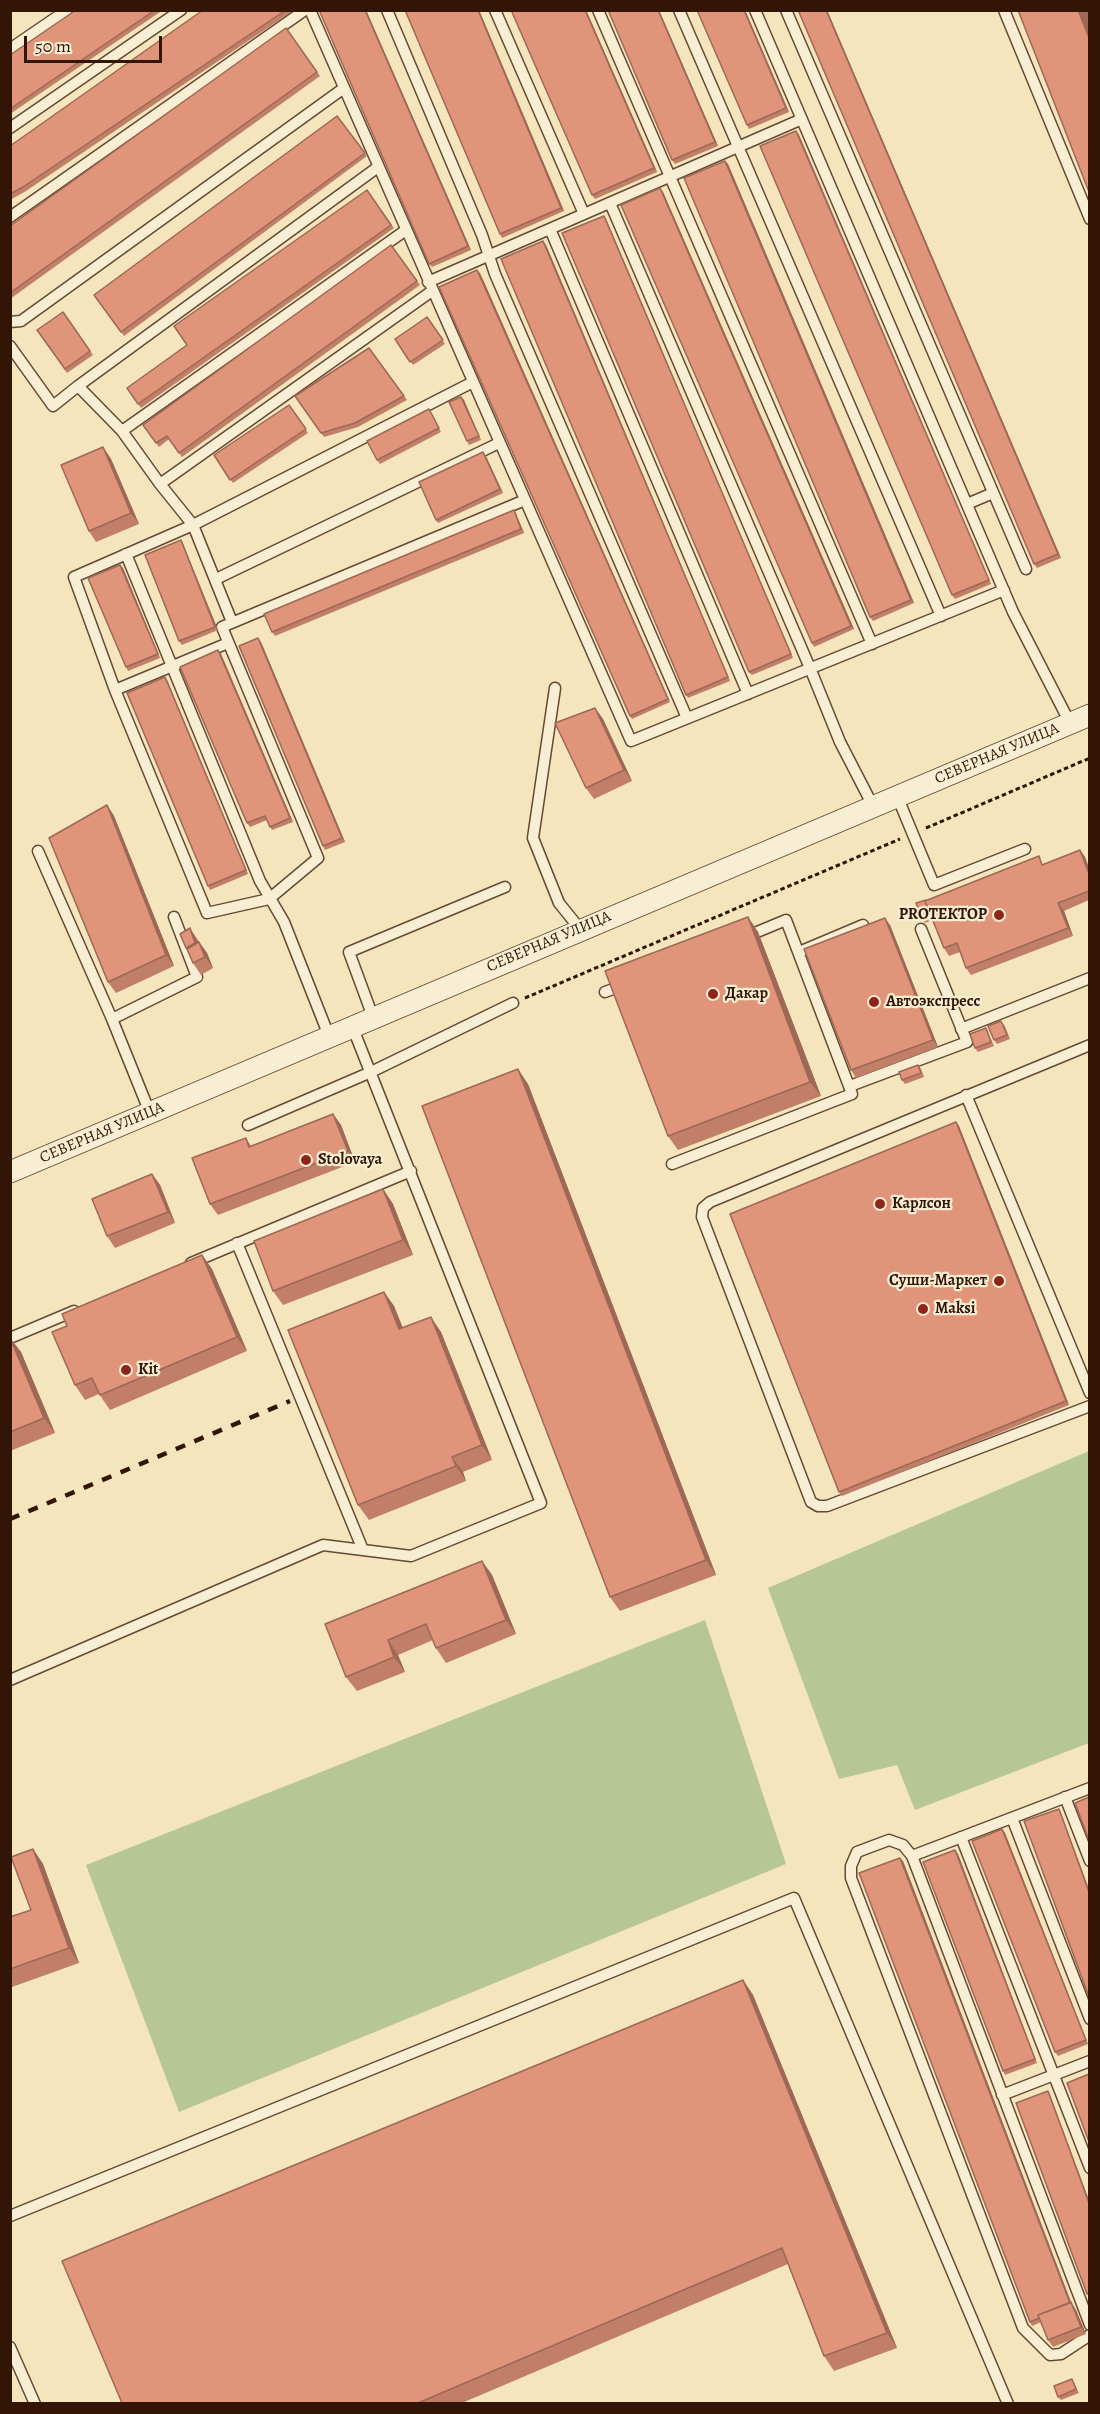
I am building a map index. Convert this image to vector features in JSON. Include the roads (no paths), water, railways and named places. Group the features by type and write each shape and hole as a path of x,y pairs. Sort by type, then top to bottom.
{"street":[{"name":"СЕВЕРНАЯ УЛИЦА","path":"10,1172 1080,719"}],"lane":[{"path":"11,48 67,10"},
{"path":"10,128 181,10"},
{"path":"10,217 308,10 631,741 1004,590"},
{"path":"387,10 482,235 500,285 687,718"},
{"path":"495,10 584,214"},
{"path":"598,10 872,644"},
{"path":"679,10 941,616"},
{"path":"755,10 1004,590 1080,719"},
{"path":"786,10 1026,569"},
{"path":"1004,10 1089,219"},
{"path":"10,322 21,321 344,88"},
{"path":"160,483 430,287 489,256 802,119"},
{"path":"10,346 53,406 378,167"},
{"path":"610,203 840,742 873,806"},
{"path":"550,229 748,694"},
{"path":"122,431 406,230"},
{"path":"473,382 193,525 74,577 115,690 207,913 269,898 318,858 222,627 525,500"},
{"path":"78,386 122,431 193,525 232,622"},
{"path":"216,579 500,443"},
{"path":"967,504 993,493"},
{"path":"126,554 260,881 284,922 329,1036"},
{"path":"115,690 228,643"},
{"path":"555,688 533,838 558,903 580,929"},
{"path":"897,796 934,885 1025,849"},
{"path":"38,851 112,1019 150,1113"},
{"path":"373,1017 349,952 505,887"},
{"path":"112,1019 197,977 174,917"},
{"path":"672,1164 852,1094 786,920 733,942"},
{"path":"798,952 862,925"},
{"path":"850,1086 967,1042 921,929"},
{"path":"961,1029 1089,978"},
{"path":"605,992 637,980"},
{"path":"248,1125 371,1072 513,1003"},
{"path":"10,1680 323,1545 411,1556 541,1503 352,1026"},
{"path":"1089,1045 710,1202 703,1208 702,1217 811,1502 818,1506 827,1506 1089,1406"},
{"path":"966,1095 1089,1393"},
{"path":"183,1266 411,1171"},
{"path":"237,1243 363,1550"},
{"path":"10,1338 86,1306"},
{"path":"912,1856 1089,1788"},
{"path":"1065,1797 1089,1861"},
{"path":"1012,1818 1089,2019"},
{"path":"962,1837 1089,2168"},
{"path":"1089,2325 912,1856 903,1845 889,1840 857,1852 850,1866 850,1878 1023,2328 1050,2355 1061,2354 1089,2335"},
{"path":"10,2216 794,1898 1008,2403"},
{"path":"1002,2095 1089,2061"},
{"path":"10,2347 35,2403"}],"railway":[{"path":"10,1519 290,1401"}],"place":[{"name":"PROТЕКТОР","path":"999,915"},
{"name":"Дакар","path":"713,994"},
{"name":"Автоэкспресс","path":"874,1002"},
{"name":"Stolovaya","path":"306,1160"},
{"name":"Карлсон","path":"880,1204"},
{"name":"Суши-Маркет","path":"999,1281"},
{"name":"Maksi","path":"923,1309"},
{"name":"Kit","path":"126,1370"}]}
